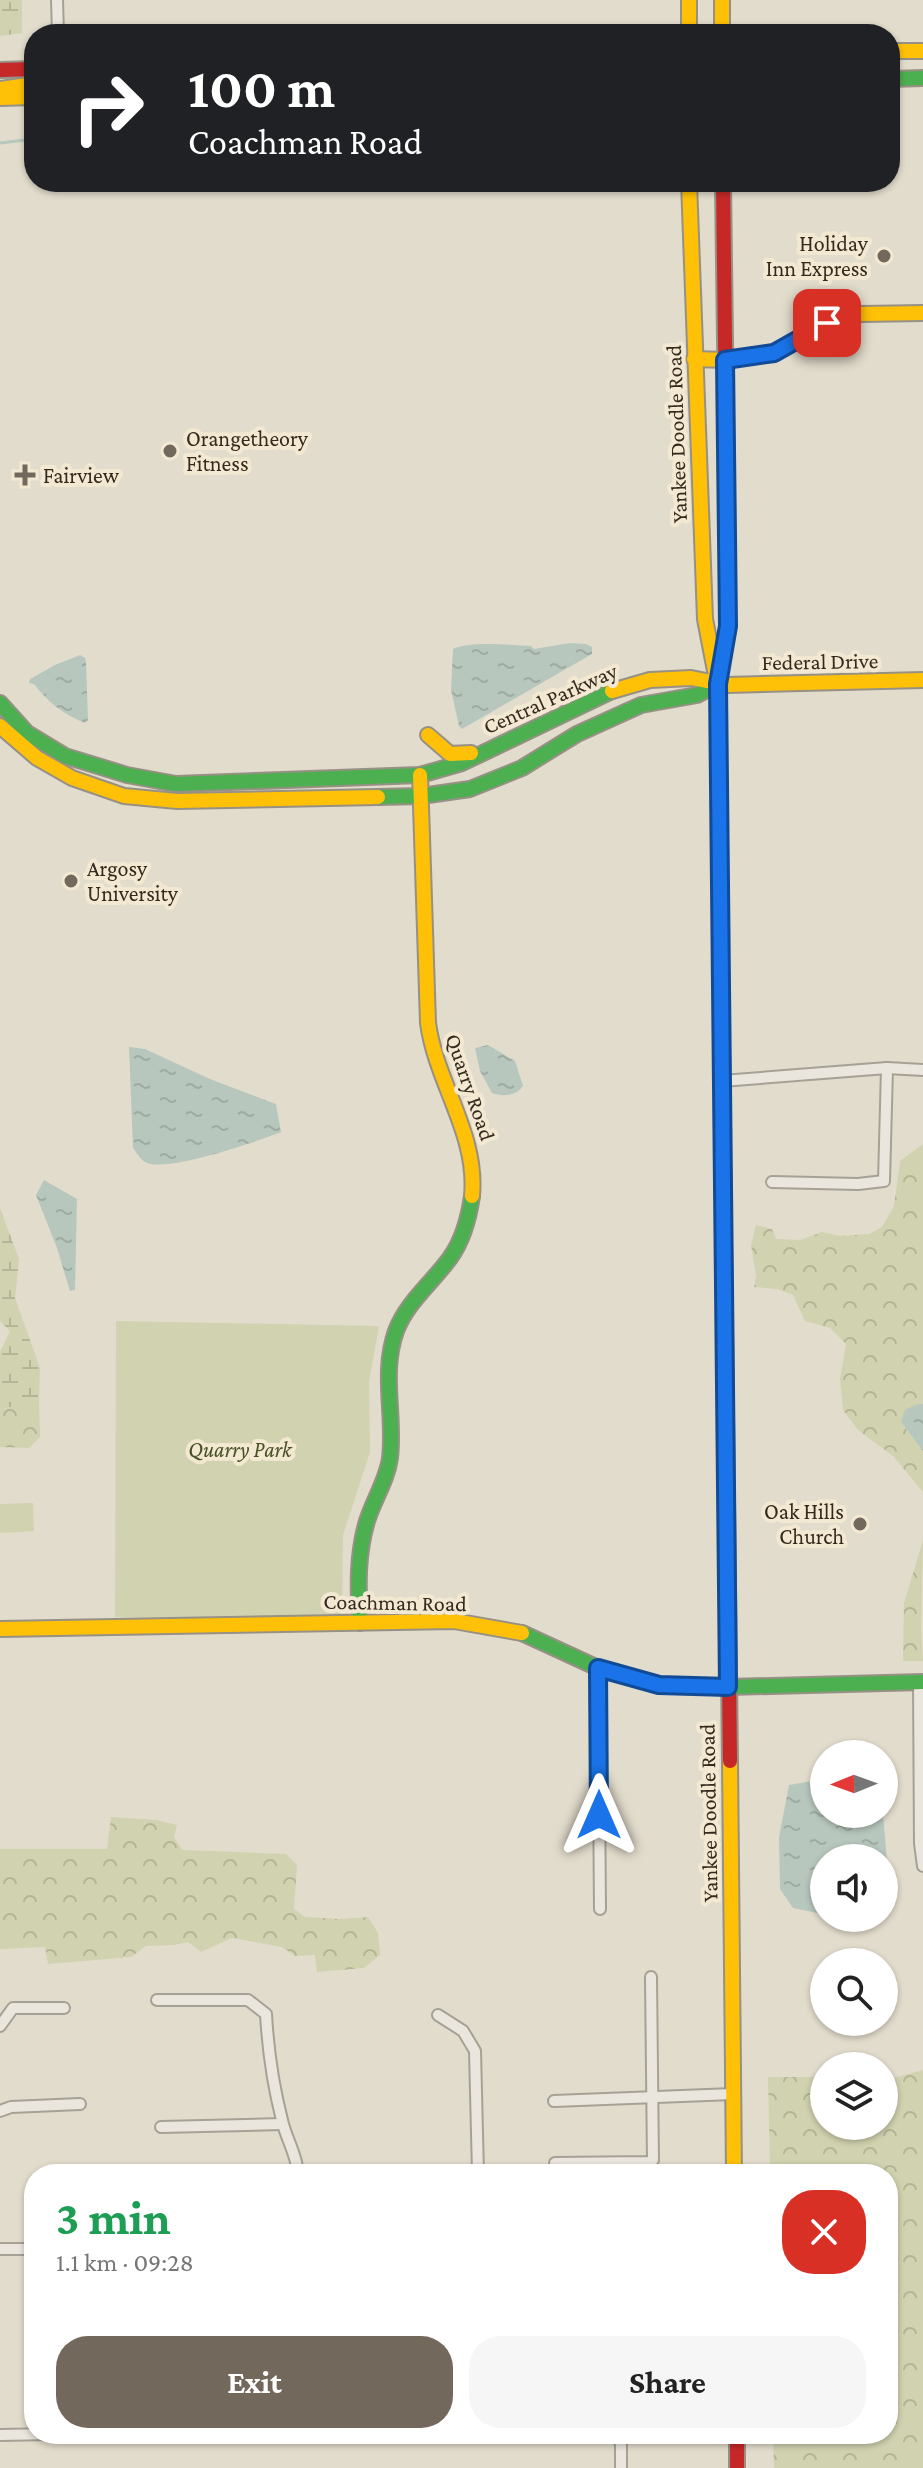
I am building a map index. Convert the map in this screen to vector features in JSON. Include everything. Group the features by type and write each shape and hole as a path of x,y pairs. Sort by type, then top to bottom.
{"street":[{"path":"57,0 58,24"},
{"path":"689,0 689,24"},
{"path":"722,0 722,24"},
{"path":"900,51 923,51"},
{"path":"0,70 24,69"},
{"path":"900,79 923,78"},
{"path":"0,89 24,85"},
{"path":"0,98 24,97"},
{"name":"Yankee Doodle Road","path":"689,192 705,619 718,684"},
{"name":"Yankee Doodle Road","path":"723,192 728,626 718,684 734,2164"},
{"path":"694,359 725,360 774,353 827,323 861,314 923,313"},
{"name":"Central Parkway","path":"0,703 27,733 65,756 139,778 176,784 420,775 462,763 603,694 650,680 691,678 718,684"},
{"name":"Federal Drive","path":"718,684 923,680"},
{"name":"Central Parkway","path":"0,726 37,758 72,778 124,796 177,801 421,796 470,789 522,768 577,734 641,705 697,695 718,684"},
{"path":"428,735 450,754 484,752"},
{"name":"Quarry Road","path":"360,1623 359,1548 390,1460 388,1361 396,1330 414,1300 451,1256 465,1228 473,1194 473,1171 466,1135 429,1033 420,775"},
{"path":"722,1081 887,1068 923,1070"},
{"path":"772,1182 858,1184 884,1181 887,1068"},
{"name":"Coachman Road","path":"0,1629 454,1621 522,1633 598,1668 659,1685 728,1687 921,1682"},
{"path":"598,1668 600,1909"},
{"path":"921,1682 920,1843 923,1866"},
{"path":"555,2163 653,2160 651,1977"},
{"path":"157,2000 248,2000 266,2014 269,2057 282,2124 298,2164"},
{"path":"0,2026 13,2008 64,2008"},
{"path":"438,2015 463,2031 475,2051 478,2164"},
{"path":"554,2101 733,2094"},
{"path":"0,2111 11,2107 80,2104"},
{"path":"161,2127 282,2124"},
{"path":"0,2249 24,2249"},
{"path":"0,2435 24,2435"},
{"path":"621,2444 621,2468"},
{"path":"737,2444 737,2468"}],"green space":[{"path":"0,0 22,0 22,33 0,36"},
{"path":"923,1144 923,1404 918,1404 901,1422 923,1451 923,1492 893,1456 858,1430 843,1410 840,1379 846,1344 830,1328 805,1321 793,1295 777,1289 754,1287 756,1276 751,1245 756,1225 772,1229 776,1239 801,1240 822,1232 840,1236 869,1234 882,1227 894,1206 900,1161"},
{"path":"0,1208 19,1259 15,1298 40,1368 39,1398 0,1410 0,1352 10,1331 0,1321"},
{"name":"Quarry Park","path":"116,1321 379,1326 369,1382 370,1452 343,1535 342,1615 280,1618 115,1617"},
{"path":"39,1398 40,1437 29,1448 0,1447 0,1410"},
{"path":"33,1503 34,1531 0,1533 0,1504"},
{"path":"923,1540 923,1661 903,1661 904,1603"},
{"path":"111,1817 157,1820 177,1825 174,1837 182,1850 286,1854 297,1865 294,1909 305,1917 368,1917 378,1933 380,1955 364,1968 317,1972 315,1955 295,1956 282,1947 232,1938 201,1952 188,1942 146,1946 131,1957 48,1964 45,1947 0,1949 0,1849 107,1849"},
{"path":"923,2070 923,2468 774,2468 773,2444 898,2444 898,2164 770,2164 768,2077 810,2077 810,2140 898,2140 898,2077"}],"water":[{"path":"570,643 592,647 592,654 462,729 459,726 451,690 453,649 491,644 531,646 534,649"},
{"path":"80,655 86,662 88,720 85,723 50,702 34,684 29,683 30,679 55,665"},
{"path":"488,1045 515,1061 523,1086 517,1092 505,1095 492,1093 480,1071 475,1048"},
{"path":"129,1047 145,1049 210,1079 276,1104 281,1132 191,1160 156,1165 145,1162 133,1148"},
{"path":"44,1180 77,1199 75,1290 70,1291 36,1195"},
{"path":"923,1404 923,1451 901,1422 905,1410"},
{"path":"810,1781 810,1828 884,1828 886,1844 810,1844 810,1912 793,1908 780,1889 779,1837 789,1785"}],"waterway":[{"path":"0,143 24,140"}],"traffic: fast":[{"path":"900,79 923,78"},
{"path":"378,797 421,796 470,789 522,768 577,734 641,705 697,695 718,684"},
{"path":"0,703 27,733 65,756 127,775 176,784 420,775 462,763 612,691"},
{"path":"360,1623 361,1546 390,1458 389,1363 396,1331 407,1311 458,1244 472,1196"},
{"path":"522,1633 598,1668 659,1685 728,1687 923,1682"}],"traffic: slow":[{"path":"689,0 689,24"},
{"path":"722,0 722,24"},
{"path":"900,51 923,51"},
{"path":"0,89 24,85"},
{"path":"0,98 24,97"},
{"path":"689,192 705,619 716,676"},
{"path":"694,359 725,360 774,353 827,323 861,314 923,313"},
{"path":"723,1160 718,684 728,626 727,498"},
{"path":"612,691 650,680 691,678 727,685 923,680"},
{"path":"0,726 37,758 72,778 124,796 177,801 378,797"},
{"path":"428,735 450,754 471,753"},
{"path":"420,775 428,1023 439,1067 469,1151 472,1196"},
{"path":"0,1629 454,1621 522,1633"},
{"path":"730,1761 734,2164"}],"traffic: jam":[{"path":"0,70 24,69"},
{"path":"723,192 727,498"},
{"path":"723,1160 730,1761"},
{"path":"737,2444 737,2468"}],"place":[{"name":"Holiday Inn Express","path":"884,256"},
{"name":"Orangetheory Fitness","path":"170,451"},
{"name":"Fairview","path":"25,475"},
{"name":"Argosy University","path":"71,881"},
{"name":"Oak Hills Church","path":"860,1524"}],"route":[{"path":"599,1815 598,1668 659,1685 728,1687 718,684 728,626 725,360 774,353 827,323"}]}
